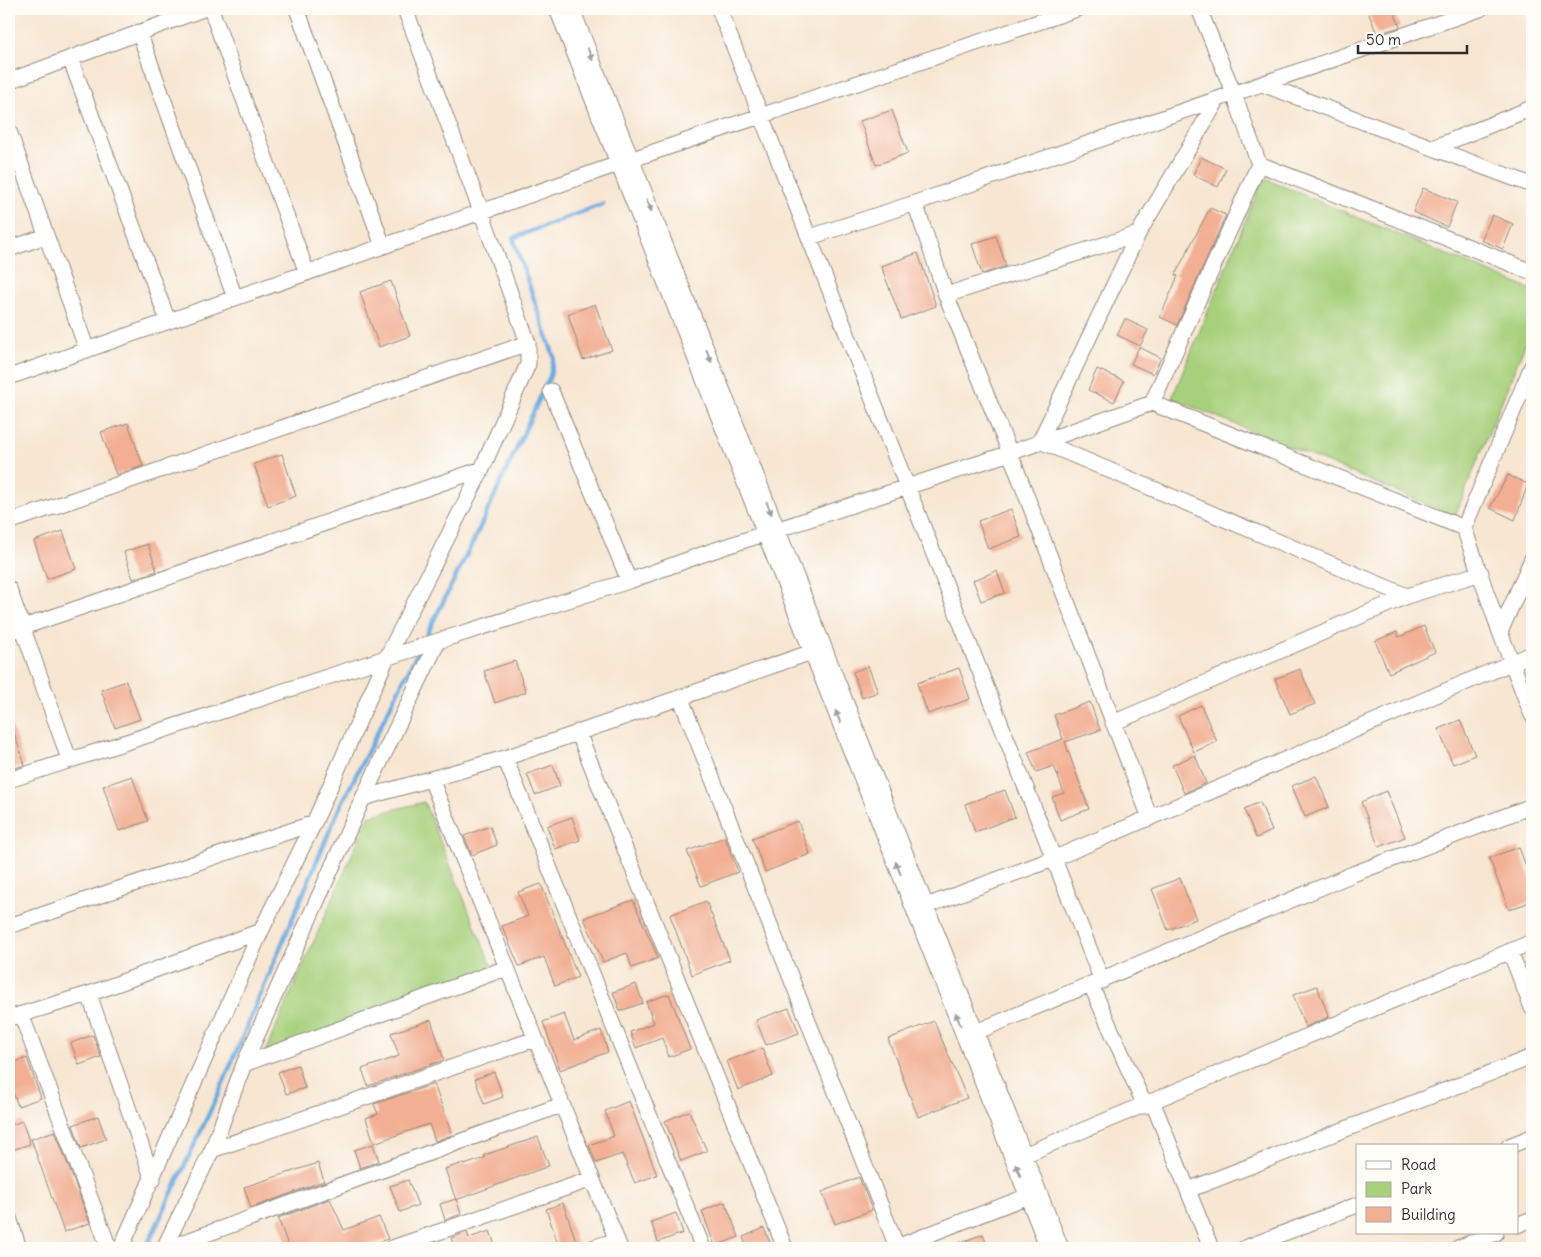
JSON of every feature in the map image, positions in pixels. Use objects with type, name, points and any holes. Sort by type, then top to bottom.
[{"type":"street","points":[[9,81],[203,9]]},
{"type":"street","points":[[210,9],[307,273]]},
{"type":"street","points":[[297,9],[383,246]]},
{"type":"street","points":[[121,1248],[153,1180],[261,931],[314,824],[387,657],[482,469],[528,364],[528,343],[482,211],[405,9]]},
{"type":"street","points":[[557,9],[625,162],[771,531],[926,906],[1061,1248]]},
{"type":"street","points":[[572,9],[625,162]]},
{"type":"street","points":[[719,9],[762,114],[1053,860],[1097,983],[1188,1190],[1211,1248]]},
{"type":"street","points":[[9,377],[762,114],[1077,9]]},
{"type":"street","points":[[1152,403],[1259,164],[1234,94],[1198,9]]},
{"type":"street","points":[[810,237],[915,203],[1480,9]]},
{"type":"street","points":[[139,32],[235,298]]},
{"type":"street","points":[[70,58],[168,321]]},
{"type":"street","points":[[1262,84],[1532,185]]},
{"type":"street","points":[[1040,441],[1138,234],[1218,99]]},
{"type":"street","points":[[1433,148],[1532,108]]},
{"type":"street","points":[[9,131],[87,350]]},
{"type":"street","points":[[1259,164],[1532,272]]},
{"type":"street","points":[[915,203],[946,295],[1010,453],[1150,818]]},
{"type":"street","points":[[946,295],[1138,234]]},
{"type":"street","points":[[9,250],[46,236]]},
{"type":"street","points":[[9,522],[528,343]]},
{"type":"street","points":[[1532,366],[1464,528],[1500,632],[1532,715]]},
{"type":"street","points":[[551,391],[630,581]]},
{"type":"street","points":[[9,780],[438,640],[630,581],[771,531],[1010,453],[1152,403],[1464,528]]},
{"type":"street","points":[[1040,441],[1408,596]]},
{"type":"street","points":[[16,629],[482,469]]},
{"type":"street","points":[[771,531],[812,652],[1048,1248]]},
{"type":"street","points":[[1500,632],[1532,559]]},
{"type":"street","points":[[1113,723],[1408,596],[1481,573]]},
{"type":"street","points":[[9,589],[16,629],[69,759]]},
{"type":"street","points":[[166,1248],[212,1150],[244,1064],[363,798],[438,640]]},
{"type":"street","points":[[363,798],[506,758],[812,652]]},
{"type":"street","points":[[926,906],[1053,860],[1532,654]]},
{"type":"street","points":[[681,698],[895,1248],[1028,1196]]},
{"type":"street","points":[[578,732],[785,1248]]},
{"type":"street","points":[[506,758],[703,1248]]},
{"type":"street","points":[[431,779],[561,1105],[619,1244],[592,1248]]},
{"type":"street","points":[[976,1032],[1097,983],[1353,874],[1532,806]]},
{"type":"street","points":[[9,926],[314,824]]},
{"type":"street","points":[[109,1248],[15,1016],[89,994],[261,931]]},
{"type":"street","points":[[1024,1155],[1532,942]]},
{"type":"street","points":[[1510,951],[1532,1008]]},
{"type":"street","points":[[244,1064],[506,968]]},
{"type":"street","points":[[89,994],[153,1180]]},
{"type":"street","points":[[212,1150],[535,1039]]},
{"type":"street","points":[[1188,1190],[1532,1057]]},
{"type":"street","points":[[166,1248],[561,1105]]},
{"type":"street","points":[[1514,1144],[1532,1137]]},
{"type":"street","points":[[392,1248],[592,1179]]},
{"type":"street","points":[[1245,1248],[1356,1205]]},
{"type":"street","points":[[9,1218],[19,1248]]},
{"type":"street","points":[[1518,1225],[1532,1219]]},
{"type":"street","points":[[1458,1248],[1493,1234]]},
{"type":"green space","points":[[1263,178],[1532,290],[1532,327],[1455,516],[1172,398]]},
{"type":"green space","points":[[424,802],[492,967],[265,1052],[369,816]]},
{"type":"building","points":[[1367,9],[1393,9],[1400,27],[1377,34]]},
{"type":"building","points":[[892,110],[908,153],[876,165],[860,121]]},
{"type":"building","points":[[1201,157],[1226,169],[1218,187],[1193,175]]},
{"type":"building","points":[[1423,188],[1457,202],[1447,227],[1413,212]]},
{"type":"building","points":[[1210,208],[1226,215],[1177,325],[1160,317],[1178,276],[1175,275]]},
{"type":"building","points":[[1492,215],[1513,224],[1503,249],[1481,240]]},
{"type":"building","points":[[996,236],[1006,266],[982,274],[972,244]]},
{"type":"building","points":[[918,253],[936,306],[901,319],[881,266]]},
{"type":"building","points":[[391,281],[410,336],[379,347],[360,292]]},
{"type":"building","points":[[595,304],[612,350],[583,360],[568,314]]},
{"type":"building","points":[[1125,319],[1148,330],[1140,346],[1117,335]]},
{"type":"building","points":[[1139,347],[1161,358],[1153,374],[1131,364]]},
{"type":"building","points":[[1097,369],[1124,381],[1114,402],[1088,390]]},
{"type":"building","points":[[128,423],[143,466],[116,475],[101,432]]},
{"type":"building","points":[[282,454],[296,496],[268,506],[254,464]]},
{"type":"building","points":[[1508,475],[1528,484],[1515,520],[1490,508]]},
{"type":"building","points":[[1011,509],[1021,537],[988,549],[978,521]]},
{"type":"building","points":[[63,531],[76,569],[47,579],[34,541]]},
{"type":"building","points":[[148,544],[157,571],[133,579],[124,552]]},
{"type":"building","points":[[997,571],[1005,593],[981,601],[973,580]]},
{"type":"building","points":[[1424,626],[1435,652],[1389,673],[1375,641],[1397,632],[1399,637]]},
{"type":"building","points":[[515,661],[526,692],[495,703],[484,671]]},
{"type":"building","points":[[868,666],[878,692],[862,698],[853,672]]},
{"type":"building","points":[[959,668],[970,699],[928,714],[917,683]]},
{"type":"building","points":[[1300,669],[1315,704],[1290,714],[1275,679]]},
{"type":"building","points":[[126,681],[140,719],[115,728],[101,690]]},
{"type":"building","points":[[1090,702],[1100,730],[1065,742],[1089,809],[1060,820],[1052,797],[1064,793],[1054,766],[1036,772],[1028,752],[1063,739],[1054,715]]},
{"type":"building","points":[[1201,705],[1217,742],[1194,752],[1178,716]]},
{"type":"building","points":[[1460,720],[1475,755],[1453,764],[1438,729]]},
{"type":"building","points":[[9,724],[11,724],[25,765],[9,770]]},
{"type":"building","points":[[1195,755],[1206,783],[1184,793],[1172,765]]},
{"type":"building","points":[[553,765],[560,786],[535,795],[527,774]]},
{"type":"building","points":[[132,776],[148,821],[119,831],[103,786]]},
{"type":"building","points":[[1316,776],[1329,807],[1305,817],[1292,786]]},
{"type":"building","points":[[1005,790],[1015,817],[975,832],[965,804]]},
{"type":"building","points":[[1386,791],[1405,837],[1379,847],[1361,802]]},
{"type":"building","points":[[1260,802],[1272,831],[1256,838],[1244,809]]},
{"type":"building","points":[[572,817],[580,840],[555,849],[547,826]]},
{"type":"building","points":[[798,821],[810,854],[765,872],[752,838]]},
{"type":"building","points":[[490,826],[497,845],[472,855],[464,836]]},
{"type":"building","points":[[725,837],[738,872],[701,886],[687,851]]},
{"type":"building","points":[[1519,847],[1532,883],[1532,901],[1509,910],[1489,858]]},
{"type":"building","points":[[1180,878],[1196,919],[1168,930],[1152,889]]},
{"type":"building","points":[[541,884],[578,977],[555,986],[544,957],[519,966],[502,926],[528,916],[518,892]]},
{"type":"building","points":[[633,900],[658,958],[632,968],[627,953],[603,962],[584,918]]},
{"type":"building","points":[[706,901],[730,960],[692,975],[670,915]]},
{"type":"building","points":[[636,984],[643,1003],[620,1011],[613,992]]},
{"type":"building","points":[[1317,986],[1329,1017],[1305,1027],[1293,995]]},
{"type":"building","points":[[669,994],[690,1049],[669,1057],[662,1038],[636,1048],[630,1032],[654,1023],[646,1002]]},
{"type":"building","points":[[789,1008],[799,1033],[766,1045],[756,1020]]},
{"type":"building","points":[[564,1014],[574,1040],[601,1030],[608,1052],[560,1070],[543,1022]]},
{"type":"building","points":[[431,1020],[444,1060],[368,1086],[362,1069],[399,1056],[391,1033]]},
{"type":"building","points":[[934,1021],[967,1098],[918,1117],[888,1039]]},
{"type":"building","points":[[93,1035],[101,1057],[79,1065],[71,1043]]},
{"type":"building","points":[[762,1048],[773,1076],[738,1090],[727,1061]]},
{"type":"building","points":[[27,1058],[41,1098],[18,1106],[9,1081],[9,1064]]},
{"type":"building","points":[[298,1065],[305,1088],[286,1094],[278,1072]]},
{"type":"building","points":[[494,1072],[503,1097],[484,1104],[475,1079]]},
{"type":"building","points":[[434,1084],[452,1135],[435,1141],[429,1124],[374,1143],[366,1118],[378,1114],[374,1104]]},
{"type":"building","points":[[629,1101],[657,1175],[635,1183],[622,1154],[596,1163],[589,1145],[614,1136],[605,1111]]},
{"type":"building","points":[[689,1111],[707,1151],[681,1161],[665,1121]]},
{"type":"building","points":[[98,1116],[106,1139],[81,1148],[73,1125]]},
{"type":"building","points":[[22,1121],[30,1144],[9,1151],[9,1126]]},
{"type":"building","points":[[55,1131],[90,1223],[64,1232],[31,1139]]},
{"type":"building","points":[[538,1137],[549,1166],[456,1200],[445,1169],[485,1158],[484,1155]]},
{"type":"building","points":[[373,1144],[379,1161],[360,1168],[354,1150]]},
{"type":"building","points":[[318,1163],[324,1181],[251,1208],[244,1187]]},
{"type":"building","points":[[859,1177],[872,1210],[835,1224],[822,1192]]},
{"type":"building","points":[[408,1180],[418,1205],[400,1212],[390,1186]]},
{"type":"building","points":[[330,1199],[344,1230],[379,1217],[388,1239],[362,1248],[289,1248],[278,1218]]},
{"type":"building","points":[[456,1199],[461,1214],[445,1220],[440,1204]]},
{"type":"building","points":[[725,1202],[739,1237],[715,1246],[702,1211]]},
{"type":"building","points":[[563,1203],[578,1248],[559,1248],[546,1209]]},
{"type":"building","points":[[676,1213],[683,1233],[658,1242],[651,1222]]},
{"type":"building","points":[[764,1228],[771,1245],[762,1248],[747,1248],[743,1237]]},
{"type":"building","points":[[490,1231],[496,1248],[446,1248],[445,1246],[453,1244],[451,1238],[467,1232],[469,1238]]},
{"type":"building","points":[[983,1234],[988,1248],[949,1248],[949,1247]]},
{"type":"waterway","points":[[423,642],[474,540],[550,376],[554,357],[513,238],[603,204]]},
{"type":"waterway","points":[[146,1248],[220,1090],[338,811],[418,651]]}]
